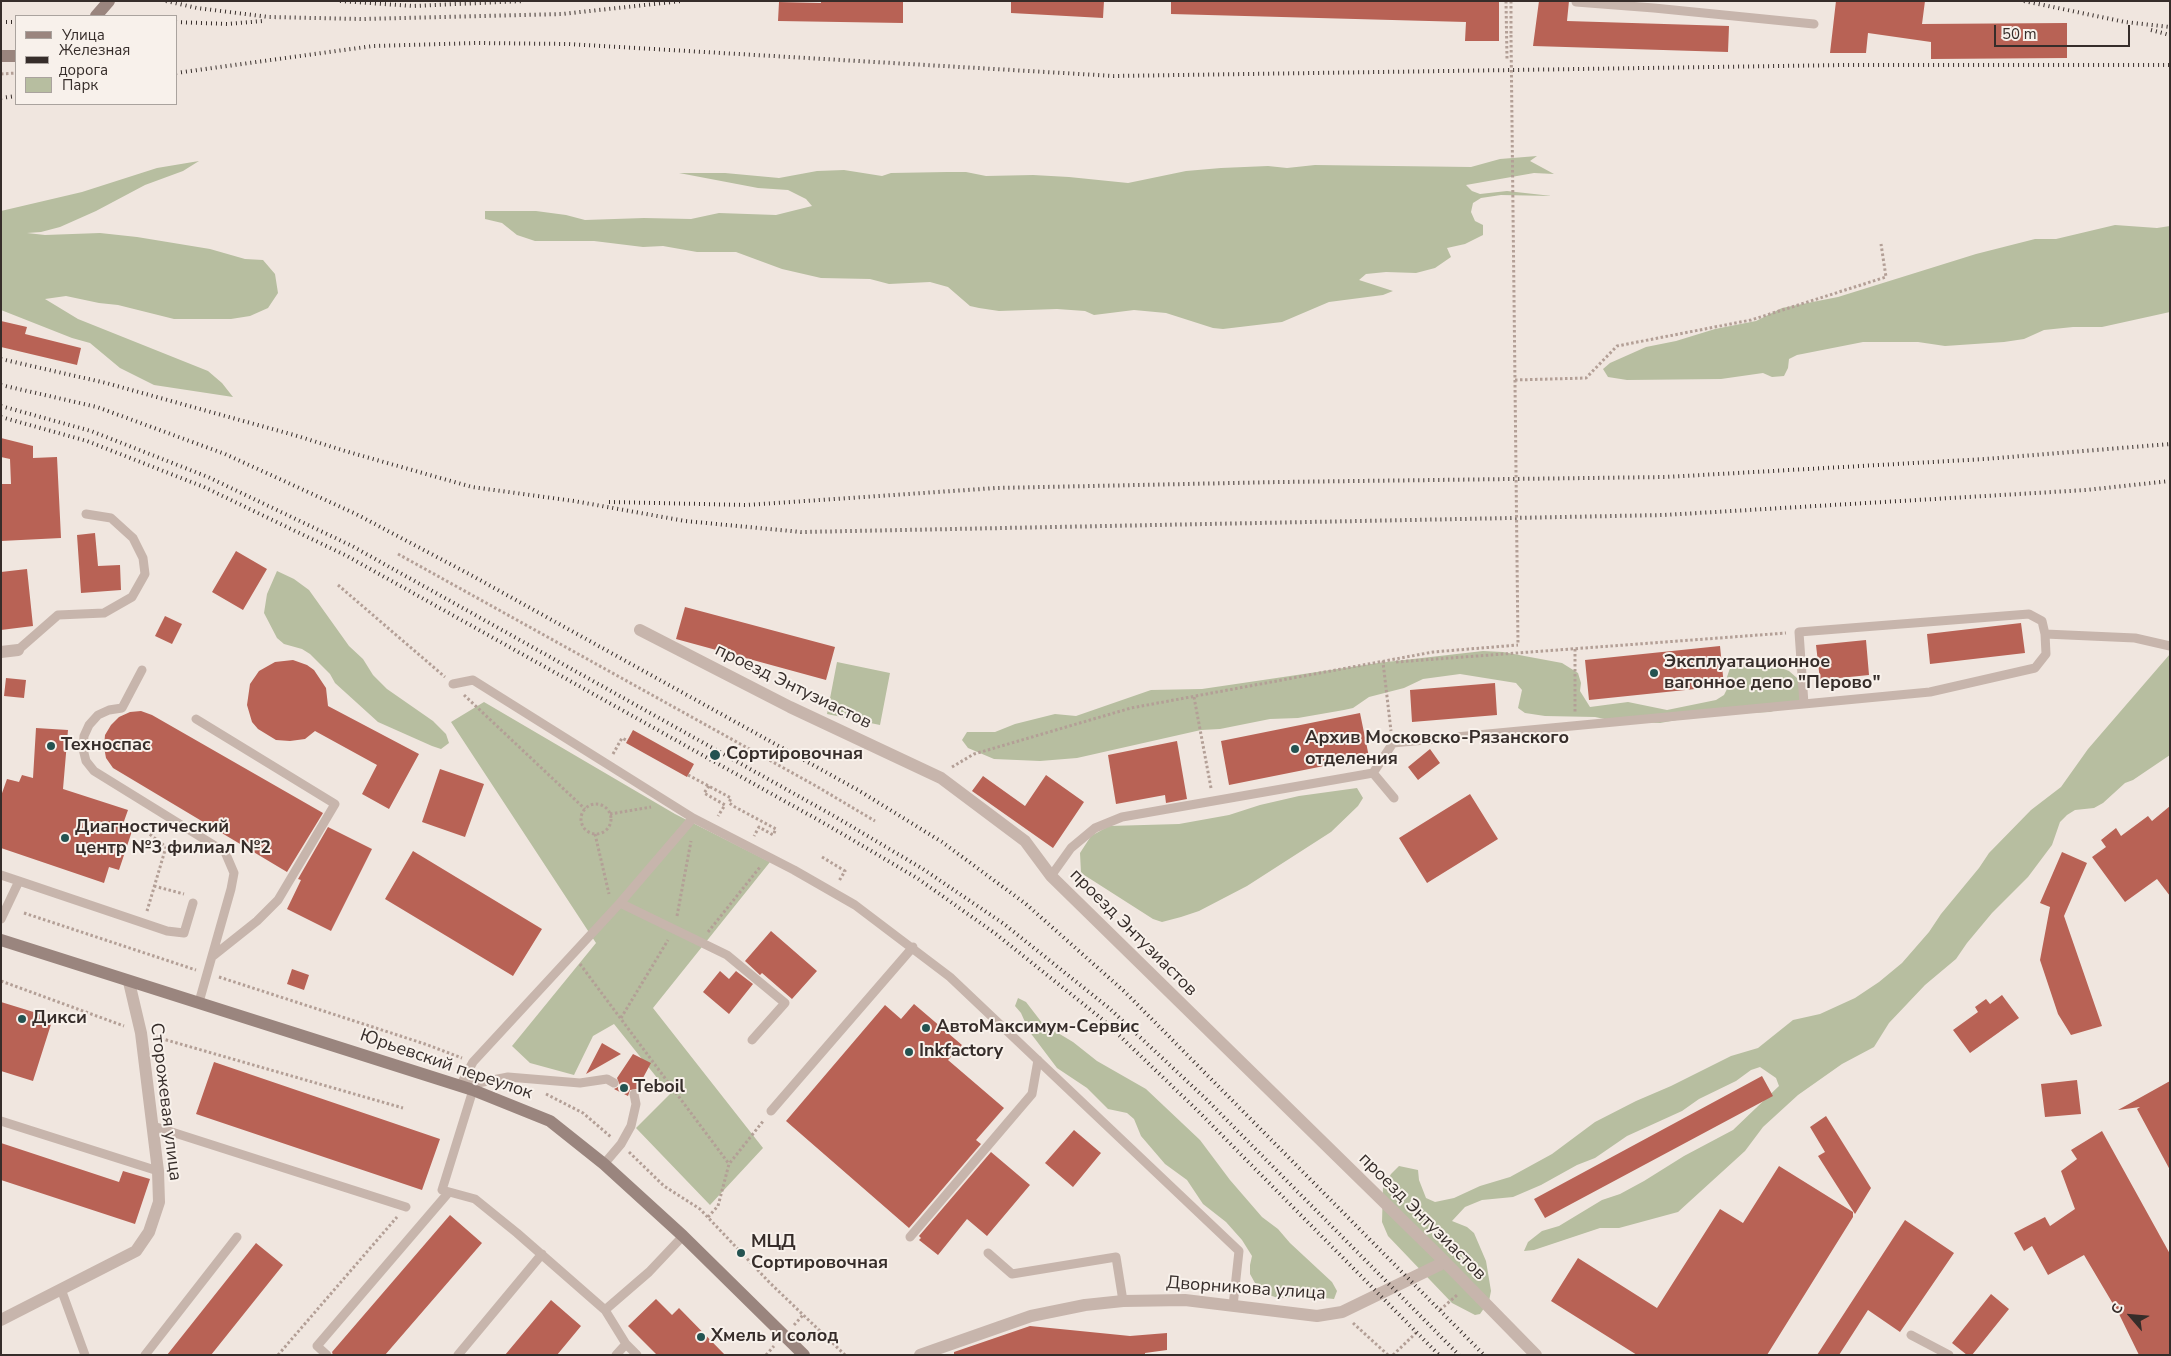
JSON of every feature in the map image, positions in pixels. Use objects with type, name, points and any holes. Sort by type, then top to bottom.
[{"type":"street","points":[[97,15],[109,1]]},
{"type":"street","points":[[1,56],[15,56]]},
{"type":"street","name":"проезд Энтузиастов","points":[[640,630],[790,707],[941,778],[1025,841],[1051,876],[1445,1262],[1536,1355]]},
{"type":"street","points":[[1,652],[18,650]]},
{"type":"street","name":"Юрьевский переулок","points":[[1,940],[474,1090],[550,1121],[604,1164],[683,1236],[804,1355]]},
{"type":"street","name":"Сторожевая улица","points":[[1,1320],[136,1251],[150,1232],[159,1202],[158,1171],[141,1033],[129,982]]},
{"type":"street","name":"Дворникова улица","points":[[920,1355],[1031,1316],[1085,1305],[1123,1301],[1185,1300],[1317,1316],[1342,1312],[1445,1262]]},
{"type":"lane","points":[[1576,2],[1654,4],[1814,24]]},
{"type":"lane","points":[[18,650],[58,615],[104,613],[132,597],[145,574],[143,558],[133,538],[111,518],[86,514]]},
{"type":"lane","points":[[1051,876],[1071,848],[1095,828],[1122,817],[1373,773],[1393,743],[1576,726],[1930,692],[2035,668],[2046,654],[2046,634],[2042,622],[2029,614],[1799,632],[1804,704]]},
{"type":"lane","points":[[2046,634],[2135,638],[2170,646]]},
{"type":"lane","points":[[142,670],[122,708],[109,710],[98,715],[89,724],[84,736],[83,749],[86,761],[94,771],[225,852],[234,873],[199,1002]]},
{"type":"lane","points":[[453,684],[472,680],[693,818],[769,857],[855,905],[913,947],[950,977],[1239,1251],[1233,1306]]},
{"type":"lane","points":[[196,719],[335,804],[278,900],[257,921],[212,957]]},
{"type":"lane","points":[[1373,773],[1394,798]]},
{"type":"lane","points":[[460,1086],[473,1062],[616,906],[693,818]]},
{"type":"lane","points":[[1,875],[167,932],[184,933],[193,903]]},
{"type":"lane","points":[[1,919],[19,881]]},
{"type":"lane","points":[[616,906],[674,930],[726,955],[785,1003],[752,1040]]},
{"type":"lane","points":[[771,1111],[913,947]]},
{"type":"lane","points":[[910,1237],[1032,1094],[1038,1060]]},
{"type":"lane","points":[[460,1086],[508,1077],[580,1083],[607,1079],[614,1083]]},
{"type":"lane","points":[[474,1090],[442,1190],[474,1199],[542,1254],[605,1310],[626,1344],[637,1355]]},
{"type":"lane","points":[[604,1164],[631,1126],[636,1104],[634,1094]]},
{"type":"lane","points":[[1,1121],[158,1171]]},
{"type":"lane","points":[[153,1126],[406,1207]]},
{"type":"lane","points":[[327,1355],[317,1346],[449,1192]]},
{"type":"lane","points":[[605,1310],[649,1272],[683,1236]]},
{"type":"lane","points":[[145,1355],[237,1237]]},
{"type":"lane","points":[[988,1253],[1012,1274],[1116,1257],[1123,1301]]},
{"type":"lane","points":[[458,1355],[542,1254]]},
{"type":"lane","points":[[61,1289],[85,1355]]},
{"type":"lane","points":[[1911,1335],[1949,1355]]},
{"type":"lane","points":[[616,1355],[626,1344]]},
{"type":"path","points":[[1506,1],[1506,59]]},
{"type":"path","points":[[941,778],[950,769],[974,754],[1131,708],[1433,652],[1518,645],[1510,1]]},
{"type":"path","points":[[1,74],[15,73]]},
{"type":"path","points":[[1515,380],[1586,378],[1618,346],[1751,320],[1886,277],[1881,244]]},
{"type":"path","points":[[398,554],[822,789],[875,821]]},
{"type":"path","points":[[338,585],[453,684],[585,810]]},
{"type":"path","points":[[1383,662],[1799,632]]},
{"type":"path","points":[[1575,649],[1576,726]]},
{"type":"path","points":[[1383,662],[1393,743]]},
{"type":"path","points":[[1194,697],[1213,801]]},
{"type":"path","points":[[616,750],[622,738],[628,740]]},
{"type":"path","points":[[688,775],[731,798],[728,803],[776,829]]},
{"type":"path","points":[[708,786],[704,793],[724,805]]},
{"type":"path","points":[[610,814],[671,804]]},
{"type":"path","points":[[595,834],[608,828],[610,824],[610,814],[604,806],[593,805],[585,810],[582,823],[587,830],[595,834],[616,906]]},
{"type":"path","points":[[621,1018],[674,930],[694,827],[693,818]]},
{"type":"path","points":[[142,828],[166,847],[143,923]]},
{"type":"path","points":[[700,943],[769,857]]},
{"type":"path","points":[[822,857],[845,871]]},
{"type":"path","points":[[154,886],[184,893],[193,903]]},
{"type":"path","points":[[24,913],[425,1044]]},
{"type":"path","points":[[572,954],[729,1164]]},
{"type":"path","points":[[1,981],[141,1033],[403,1108]]},
{"type":"path","points":[[708,1217],[718,1206],[729,1164],[771,1111]]},
{"type":"path","points":[[278,1355],[406,1207]]},
{"type":"path","points":[[1440,1310],[1468,1285]]},
{"type":"path","points":[[1342,1312],[1388,1355]]},
{"type":"path","points":[[1392,1355],[1417,1332]]},
{"type":"green space","points":[[1537,156],[1530,161],[1554,174],[1534,173],[1466,185],[1472,191],[1480,194],[1507,191],[1552,196],[1501,195],[1481,198],[1473,203],[1471,212],[1475,221],[1483,225],[1483,235],[1465,244],[1447,248],[1451,257],[1435,268],[1416,273],[1386,272],[1366,274],[1359,280],[1393,291],[1383,295],[1329,302],[1282,322],[1223,329],[1213,328],[1166,313],[1134,310],[1094,315],[1085,311],[1057,309],[999,311],[970,306],[948,287],[930,282],[889,284],[870,279],[821,278],[782,269],[736,252],[697,252],[663,246],[643,247],[594,241],[535,241],[517,235],[502,223],[485,219],[485,211],[536,211],[585,220],[691,219],[719,213],[776,215],[812,206],[806,199],[788,190],[758,188],[679,173],[725,173],[779,178],[817,171],[844,170],[882,176],[891,173],[966,172],[986,176],[1033,175],[1128,183],[1186,171],[1221,168],[1268,166],[1287,168],[1315,165],[1471,167],[1500,159]]},
{"type":"green space","points":[[199,161],[183,171],[145,185],[96,211],[60,227],[41,232],[27,233],[45,235],[100,233],[137,237],[210,249],[245,259],[263,260],[275,274],[278,293],[268,308],[250,316],[231,319],[174,319],[118,305],[66,296],[45,299],[78,319],[208,371],[222,383],[233,397],[154,385],[120,368],[90,343],[72,338],[1,310],[1,211],[82,192],[157,168]]},
{"type":"green space","points":[[2115,225],[2157,228],[2170,226],[2170,312],[2102,327],[2044,330],[2024,339],[2004,342],[1945,346],[1918,342],[1863,342],[1797,355],[1789,359],[1788,368],[1784,376],[1772,377],[1763,373],[1721,379],[1627,380],[1608,377],[1603,369],[1610,363],[1646,347],[1676,341],[1715,329],[1756,321],[1782,308],[1838,297],[1976,254],[2035,239],[2056,239]]},
{"type":"green space","points":[[277,571],[294,579],[309,590],[349,646],[363,659],[373,675],[387,689],[433,721],[446,734],[449,743],[441,749],[378,722],[335,683],[330,674],[310,654],[302,649],[284,644],[277,638],[264,613],[267,594]]},
{"type":"green space","points":[[1483,651],[1503,652],[1562,663],[1578,673],[1581,683],[1580,691],[1590,707],[1628,702],[1667,710],[1716,700],[1724,695],[1728,687],[1727,677],[1733,659],[1743,656],[1789,671],[1797,678],[1802,695],[1798,704],[1770,712],[1705,715],[1660,723],[1614,721],[1595,717],[1545,716],[1525,713],[1518,708],[1522,690],[1516,683],[1460,674],[1423,679],[1404,688],[1369,697],[1353,708],[1344,710],[1298,718],[1270,719],[1220,729],[1201,730],[1077,758],[1040,761],[994,759],[968,748],[962,740],[967,732],[995,732],[1015,724],[1055,714],[1076,716],[1151,690],[1202,689],[1378,663]]},
{"type":"green space","points":[[2170,654],[2170,755],[2133,780],[2125,783],[2103,803],[2094,808],[2075,810],[2067,815],[2060,822],[2052,845],[2028,877],[1992,913],[1956,959],[1925,985],[1889,1023],[1874,1047],[1842,1064],[1798,1095],[1763,1127],[1745,1151],[1678,1212],[1619,1228],[1600,1228],[1534,1250],[1524,1251],[1528,1242],[1542,1231],[1559,1226],[1602,1200],[1620,1194],[1684,1156],[1733,1130],[1779,1086],[1776,1078],[1760,1067],[1751,1070],[1736,1081],[1699,1099],[1682,1111],[1627,1136],[1595,1158],[1577,1165],[1541,1185],[1513,1197],[1482,1200],[1465,1207],[1452,1221],[1467,1227],[1474,1233],[1486,1261],[1491,1291],[1489,1301],[1480,1314],[1475,1315],[1452,1303],[1388,1236],[1382,1222],[1383,1187],[1391,1174],[1399,1166],[1418,1170],[1419,1180],[1426,1198],[1435,1202],[1454,1198],[1480,1186],[1510,1177],[1552,1154],[1595,1122],[1731,1056],[1758,1048],[1793,1020],[1820,1014],[1855,998],[1879,982],[1902,963],[1929,932],[1989,853],[2031,810],[2061,787],[2088,749]]},
{"type":"green space","points":[[837,662],[890,673],[880,725],[827,714]]},
{"type":"green space","points":[[484,702],[675,814],[770,862],[653,1008],[763,1148],[710,1205],[636,1128],[670,1094],[614,1024],[593,1036],[574,1075],[530,1063],[512,1046],[596,943],[451,722]]},
{"type":"green space","points":[[1357,788],[1363,798],[1358,806],[1331,832],[1247,886],[1199,911],[1181,917],[1162,922],[1153,919],[1081,873],[1080,853],[1091,836],[1109,826],[1179,824],[1229,815],[1260,805],[1299,796]]},
{"type":"green space","points":[[1018,998],[1026,1002],[1043,1024],[1073,1042],[1097,1061],[1146,1089],[1200,1140],[1230,1180],[1262,1217],[1278,1229],[1290,1243],[1332,1282],[1337,1291],[1334,1299],[1305,1296],[1278,1298],[1269,1295],[1255,1283],[1250,1274],[1252,1256],[1242,1240],[1226,1222],[1203,1204],[1187,1180],[1165,1164],[1141,1136],[1134,1119],[1127,1113],[1108,1109],[1087,1088],[1057,1068],[1029,1031],[1021,1013],[1015,1006]]},
{"type":"building","points":[[821,1],[903,1],[903,23],[778,21],[779,2],[821,3]]},
{"type":"building","points":[[1011,1],[1104,1],[1103,18],[1011,13]]},
{"type":"building","points":[[1171,1],[1499,1],[1499,41],[1465,41],[1466,22],[1171,14]]},
{"type":"building","points":[[1539,1],[1569,1],[1567,21],[1729,26],[1728,52],[1533,46]]},
{"type":"building","points":[[1836,1],[1925,1],[1922,24],[2067,23],[2067,58],[1931,59],[1931,42],[1868,33],[1866,53],[1830,53]]},
{"type":"building","points":[[1,321],[27,327],[25,334],[81,348],[77,365],[1,347]]},
{"type":"building","points":[[1,438],[33,446],[33,458],[57,457],[61,538],[1,541],[1,484],[11,484],[10,459],[1,457]]},
{"type":"building","points":[[95,533],[98,566],[120,565],[121,590],[81,593],[77,535]]},
{"type":"building","points":[[236,551],[267,569],[243,610],[212,592]]},
{"type":"building","points":[[27,569],[33,626],[1,630],[1,572]]},
{"type":"building","points":[[685,607],[835,647],[826,680],[676,639]]},
{"type":"building","points":[[165,616],[182,624],[172,644],[155,636]]},
{"type":"building","points":[[2021,623],[2025,653],[1930,664],[1927,634]]},
{"type":"building","points":[[1866,640],[1869,675],[1820,680],[1816,645]]},
{"type":"building","name":"Эксплуатационное вагонное депо \"Перово\"","points":[[1720,646],[1724,686],[1589,700],[1585,660]]},
{"type":"building","points":[[293,660],[307,665],[314,670],[326,688],[328,706],[419,754],[389,809],[362,794],[377,765],[315,731],[305,739],[276,740],[258,729],[252,722],[247,705],[250,684],[259,671],[275,662]]},
{"type":"building","points":[[6,678],[26,680],[24,698],[4,696]]},
{"type":"building","points":[[1495,683],[1497,715],[1412,722],[1410,690]]},
{"type":"building","points":[[141,711],[152,715],[323,813],[287,872],[113,768],[106,758],[104,747],[105,735],[119,717],[130,712]]},
{"type":"building","name":"Архив Московско-Рязанского отделения","points":[[1360,713],[1369,757],[1229,785],[1221,741]]},
{"type":"building","name":"Диагностический центр №3 филиал №2","points":[[36,728],[68,730],[63,789],[128,810],[123,824],[133,828],[119,870],[109,867],[104,883],[1,848],[1,796],[7,779],[19,782],[22,775],[33,778]]},
{"type":"building","points":[[633,730],[694,764],[687,777],[626,743]]},
{"type":"building","points":[[1177,741],[1187,799],[1166,803],[1165,795],[1116,804],[1108,755]]},
{"type":"building","points":[[1430,749],[1440,763],[1418,780],[1408,767]]},
{"type":"building","points":[[440,769],[484,784],[465,837],[422,822]]},
{"type":"building","points":[[1046,775],[1084,802],[1053,848],[972,791],[983,776],[1025,806]]},
{"type":"building","points":[[1470,794],[1498,839],[1427,883],[1399,838]]},
{"type":"building","points":[[2170,806],[2170,896],[2157,879],[2125,902],[2092,857],[2106,847],[2101,840],[2116,828],[2121,836],[2148,816],[2152,821]]},
{"type":"building","points":[[328,827],[372,849],[331,931],[287,909],[301,880],[298,879]]},
{"type":"building","points":[[413,851],[542,929],[513,976],[385,899]]},
{"type":"building","points":[[2062,852],[2087,863],[2064,916],[2102,1026],[2071,1035],[2058,1014],[2040,960],[2050,907],[2040,903]]},
{"type":"building","points":[[771,931],[817,971],[792,999],[745,961]]},
{"type":"building","points":[[292,969],[309,975],[304,990],[287,984]]},
{"type":"building","points":[[720,971],[729,979],[736,971],[753,984],[729,1014],[703,992]]},
{"type":"building","points":[[2002,995],[2019,1018],[1970,1053],[1953,1030],[1978,1012],[1975,1007],[1986,999],[1990,1004]]},
{"type":"building","points":[[1,1002],[53,1018],[33,1081],[1,1071]]},
{"type":"building","points":[[914,1004],[962,1045],[948,1060],[1004,1108],[976,1140],[981,1144],[909,1228],[786,1121],[885,1005],[901,1019]]},
{"type":"building","points":[[602,1043],[621,1054],[586,1074]]},
{"type":"building","points":[[633,1054],[651,1063],[637,1089],[630,1090],[628,1096],[614,1089],[620,1086],[617,1078]]},
{"type":"building","points":[[214,1062],[440,1139],[422,1190],[196,1114]]},
{"type":"building","points":[[1762,1076],[1773,1096],[1545,1218],[1534,1199]]},
{"type":"building","points":[[2077,1080],[2081,1114],[2045,1117],[2041,1084]]},
{"type":"building","points":[[2170,1081],[2170,1170],[2137,1109],[2140,1107],[2118,1110]]},
{"type":"building","points":[[1826,1116],[1871,1188],[1855,1214],[1818,1156],[1825,1152],[1810,1127]]},
{"type":"building","points":[[1074,1130],[1101,1153],[1073,1187],[1045,1163]]},
{"type":"building","points":[[2102,1131],[2170,1254],[2170,1355],[2139,1355],[2119,1314],[2084,1255],[2048,1275],[2032,1246],[2024,1251],[2014,1233],[2045,1217],[2050,1226],[2075,1209],[2061,1171],[2077,1159],[2071,1150]]},
{"type":"building","points":[[1,1143],[119,1182],[123,1171],[150,1179],[135,1224],[1,1180]]},
{"type":"building","points":[[991,1152],[1030,1185],[987,1236],[967,1219],[938,1255],[919,1240],[921,1238],[919,1236]]},
{"type":"building","points":[[1779,1166],[1853,1212],[1853,1217],[1767,1355],[1637,1355],[1551,1301],[1578,1258],[1657,1308],[1720,1209],[1743,1223]]},
{"type":"building","points":[[450,1215],[482,1243],[385,1355],[333,1355],[332,1352]]},
{"type":"building","points":[[1905,1220],[1954,1253],[1900,1332],[1868,1310],[1839,1355],[1817,1355]]},
{"type":"building","points":[[256,1243],[283,1265],[211,1355],[167,1355]]},
{"type":"building","points":[[1991,1294],[2009,1309],[1972,1355],[1967,1355],[1952,1343]]},
{"type":"building","points":[[656,1299],[672,1315],[679,1308],[725,1355],[657,1355],[628,1326]]},
{"type":"building","points":[[551,1300],[581,1326],[557,1355],[505,1355]]},
{"type":"building","points":[[1030,1326],[1130,1336],[1167,1333],[1167,1350],[1145,1353],[1145,1355],[954,1355],[954,1352]]},
{"type":"railway","points":[[166,1],[197,8],[269,17],[361,19],[562,14],[682,1]]},
{"type":"railway","points":[[340,1],[413,6],[524,1]]},
{"type":"railway","points":[[2024,1],[2125,22],[2170,27]]},
{"type":"railway","points":[[178,22],[227,24],[263,21]]},
{"type":"railway","points":[[1,22],[15,22]]},
{"type":"railway","points":[[2151,30],[2170,35]]},
{"type":"railway","points":[[178,73],[373,46],[477,43],[568,44],[1114,76],[1845,65],[2170,65]]},
{"type":"railway","points":[[1,98],[15,96]]},
{"type":"railway","points":[[1,359],[106,383],[472,487],[574,501],[685,521],[801,532],[1664,515],[2086,490],[2170,481]]},
{"type":"railway","points":[[1,385],[97,407],[225,454],[356,514],[469,574],[858,790],[942,842],[1026,904],[1125,992],[1484,1355]]},
{"type":"railway","points":[[1,406],[91,431],[208,477],[352,546],[834,816],[923,869],[1004,924],[1109,1008],[1206,1099],[1459,1355]]},
{"type":"railway","points":[[1,417],[87,441],[204,487],[347,556],[829,826],[917,878],[996,934],[1102,1019],[1197,1110],[1439,1355]]},
{"type":"railway","points":[[609,502],[747,505],[996,488],[1666,477],[1985,459],[2170,444]]},
{"type":"place","name":"Эксплуатационное вагонное депо \"Перово\"","points":[[1654,673]]},
{"type":"place","name":"Техноспас","points":[[51,746]]},
{"type":"place","name":"Архив Московско-Рязанского отделения","points":[[1295,749]]},
{"type":"place","name":"Сортировочная","points":[[715,755]]},
{"type":"place","name":"Диагностический центр №3 филиал №2","points":[[65,838]]},
{"type":"place","name":"Дикси","points":[[22,1019]]},
{"type":"place","name":"АвтоМаксимум-Сервиc","points":[[926,1028]]},
{"type":"place","name":"Inkfactory","points":[[909,1052]]},
{"type":"place","name":"Teboil","points":[[624,1088]]},
{"type":"place","name":"МЦД Сортировочная","points":[[741,1253]]},
{"type":"place","name":"Хмель и солод","points":[[701,1337]]}]
